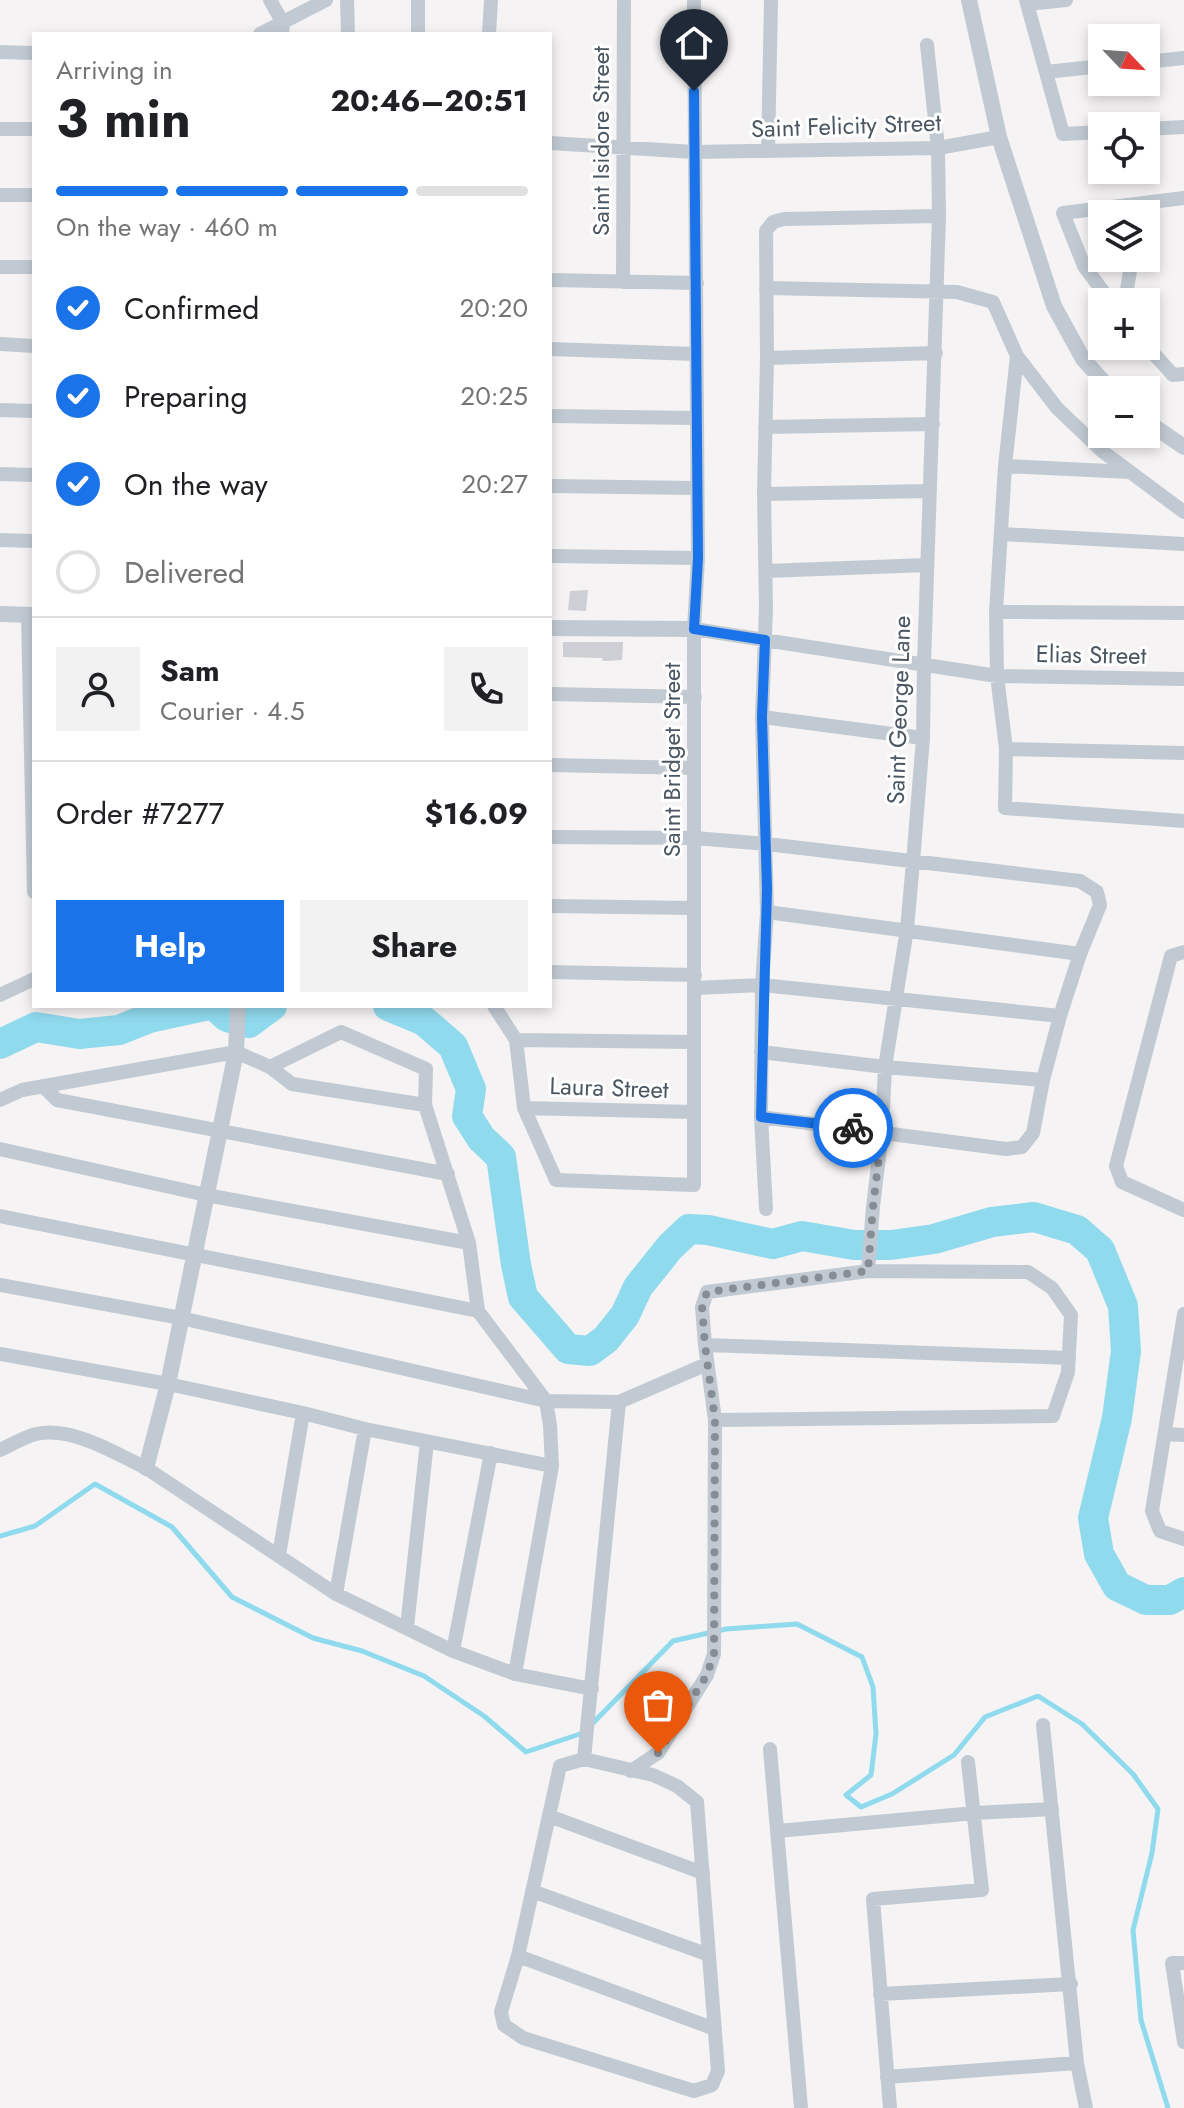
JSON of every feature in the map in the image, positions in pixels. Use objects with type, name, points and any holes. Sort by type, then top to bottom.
[{"type":"street","points":[[270,0],[282,28],[326,0]]},
{"type":"street","points":[[347,0],[348,32]]},
{"type":"street","points":[[418,0],[418,32]]},
{"type":"street","points":[[489,32],[491,0]]},
{"type":"street","name":"Saint Isidore Street","points":[[623,282],[624,0]]},
{"type":"street","name":"Saint Bridget Street","points":[[524,1108],[556,1180],[694,1185],[694,629],[698,558],[694,0]]},
{"type":"street","points":[[768,151],[771,0]]},
{"type":"street","points":[[969,0],[999,137],[1054,306],[1083,359],[1098,376]]},
{"type":"street","points":[[1066,0],[1027,2],[1063,134],[1088,133]]},
{"type":"street","name":"Saint George Lane","points":[[868,1266],[882,1131],[885,1067],[907,929],[923,738],[939,216],[938,148],[927,45]]},
{"type":"street","points":[[0,52],[32,53]]},
{"type":"street","points":[[1160,61],[1184,58]]},
{"type":"street","points":[[1046,72],[1088,68]]},
{"type":"street","points":[[1160,128],[1184,127]]},
{"type":"street","points":[[0,129],[32,129]]},
{"type":"street","name":"Saint Felicity Street","points":[[552,143],[694,152],[768,151],[938,148],[999,137]]},
{"type":"street","points":[[0,195],[32,195]]},
{"type":"street","points":[[1160,204],[1184,198]]},
{"type":"street","points":[[1088,212],[1063,213],[1088,271]]},
{"type":"street","points":[[766,1209],[761,1052],[767,912],[762,717],[766,571],[766,231],[773,222],[784,219],[939,216]]},
{"type":"street","points":[[0,267],[32,267]]},
{"type":"street","points":[[552,280],[697,283]]},
{"type":"street","points":[[766,288],[957,292],[993,302],[1017,356],[1057,408],[1102,451],[1184,512]]},
{"type":"street","points":[[0,344],[32,346]]},
{"type":"street","points":[[552,349],[695,354]]},
{"type":"street","points":[[767,358],[936,353]]},
{"type":"street","points":[[1017,356],[1005,466],[996,612],[997,676],[1006,749],[1005,808],[1184,821]]},
{"type":"street","points":[[1160,360],[1173,375],[1184,374]]},
{"type":"street","points":[[0,410],[32,411]]},
{"type":"street","points":[[552,416],[695,418]]},
{"type":"street","points":[[765,427],[933,424]]},
{"type":"street","points":[[1160,431],[1184,447]]},
{"type":"street","points":[[1005,466],[1131,472]]},
{"type":"street","points":[[0,474],[32,475]]},
{"type":"street","points":[[552,486],[696,488]]},
{"type":"street","points":[[764,494],[930,491]]},
{"type":"street","points":[[1001,534],[1184,544]]},
{"type":"street","points":[[0,540],[32,541]]},
{"type":"street","points":[[552,556],[698,558]]},
{"type":"street","points":[[766,571],[927,565]]},
{"type":"street","points":[[996,612],[1184,613]]},
{"type":"street","points":[[0,614],[31,615],[32,707]]},
{"type":"street","points":[[552,628],[694,629]]},
{"type":"street","name":"Elias Street","points":[[694,629],[997,676],[1184,679]]},
{"type":"street","points":[[552,694],[695,697]]},
{"type":"street","points":[[762,717],[923,738]]},
{"type":"street","points":[[1006,749],[1184,753]]},
{"type":"street","points":[[552,765],[694,768]]},
{"type":"street","points":[[552,837],[695,838],[767,844],[1085,882],[1097,892],[1100,905],[1060,1016],[1033,1133],[1022,1147],[1006,1149],[761,1117]]},
{"type":"street","points":[[552,906],[694,908]]},
{"type":"street","points":[[767,912],[1080,954]]},
{"type":"street","points":[[1184,952],[1171,956],[1116,1166],[1122,1182],[1184,1210]]},
{"type":"street","points":[[552,972],[762,985],[1060,1016]]},
{"type":"street","points":[[0,995],[32,980]]},
{"type":"street","points":[[495,1008],[516,1040],[524,1108]]},
{"type":"street","points":[[146,1468],[168,1384],[236,1052],[238,1014]]},
{"type":"street","points":[[270,1067],[341,1032],[426,1069],[425,1105],[469,1243],[478,1311],[546,1401],[550,1425],[552,1466],[515,1674]]},
{"type":"street","points":[[516,1040],[693,1042]]},
{"type":"street","points":[[0,1100],[22,1090],[236,1052],[270,1067],[292,1084],[425,1105]]},
{"type":"street","points":[[761,1052],[885,1067],[1043,1080]]},
{"type":"street","points":[[43,1086],[57,1100],[448,1174]]},
{"type":"street","name":"Laura Street","points":[[524,1108],[693,1112]]},
{"type":"street","points":[[0,1149],[206,1195],[469,1243]]},
{"type":"street","points":[[0,1216],[478,1311]]},
{"type":"street","points":[[631,1771],[658,1753],[707,1675],[714,1654],[715,1420],[702,1307],[707,1292],[868,1266],[1028,1272],[1052,1288],[1071,1315],[1068,1372],[1053,1416],[715,1420]]},
{"type":"street","points":[[0,1285],[181,1318],[546,1401],[619,1402],[707,1364]]},
{"type":"street","points":[[1184,1314],[1180,1366],[1152,1511],[1160,1531],[1184,1539]]},
{"type":"street","points":[[705,1345],[1069,1358]]},
{"type":"street","points":[[0,1354],[168,1384],[365,1429],[552,1466]]},
{"type":"street","points":[[584,1759],[619,1402]]},
{"type":"street","points":[[279,1555],[303,1413]]},
{"type":"street","points":[[336,1594],[365,1429]]},
{"type":"street","points":[[0,1450],[36,1434],[68,1435],[114,1452],[146,1468],[336,1594],[453,1651],[515,1674],[592,1689]]},
{"type":"street","points":[[1165,1434],[1184,1435]]},
{"type":"street","points":[[407,1627],[427,1442]]},
{"type":"street","points":[[453,1651],[491,1453]]},
{"type":"street","points":[[1043,1725],[1077,2063],[1086,2108]]},
{"type":"street","points":[[770,1749],[801,2108]]},
{"type":"street","points":[[584,1759],[631,1771],[653,1775],[677,1786],[697,1802],[718,2071],[712,2085],[694,2091],[523,2038],[504,2025],[501,2012],[518,1956],[560,1766],[584,1759]]},
{"type":"street","points":[[890,2108],[873,1899],[982,1890],[968,1762]]},
{"type":"street","points":[[778,1831],[1052,1809]]},
{"type":"street","points":[[549,1816],[703,1873]]},
{"type":"street","points":[[532,1891],[709,1955]]},
{"type":"street","points":[[518,1956],[715,2029]]},
{"type":"street","points":[[1184,1963],[1172,1963],[1184,2037]]},
{"type":"street","points":[[880,1994],[1071,1984]]},
{"type":"street","points":[[887,2077],[1077,2063]]},
{"type":"building","points":[[588,590],[586,611],[568,610],[570,591]]},
{"type":"building","points":[[563,642],[623,642],[622,660],[563,657]]},
{"type":"waterway","points":[[0,1044],[36,1027],[79,1034],[119,1030],[149,1018],[195,1008]]},
{"type":"waterway","points":[[217,1008],[227,1017],[249,1023],[269,1008]]},
{"type":"waterway","points":[[393,1008],[424,1021],[453,1046],[471,1089],[467,1116],[481,1138],[501,1157],[523,1297],[568,1349],[590,1351],[606,1339],[625,1315],[638,1287],[689,1229],[773,1244],[802,1236],[854,1245],[891,1245],[934,1239],[992,1222],[1034,1217],[1077,1230],[1100,1250],[1123,1306],[1126,1351],[1117,1418],[1093,1518],[1099,1554],[1117,1586],[1146,1600],[1170,1600],[1184,1592]]},
{"type":"waterway","points":[[0,1536],[35,1526],[95,1484],[172,1527],[232,1597],[313,1638],[362,1651],[424,1676],[484,1716],[526,1752],[583,1733]]},
{"type":"waterway","points":[[593,1723],[673,1641],[726,1629],[797,1624],[862,1657],[873,1687],[876,1734],[871,1775],[846,1795],[861,1807],[892,1794],[954,1755],[985,1717],[1038,1696],[1082,1724],[1133,1774],[1158,1809],[1152,1853],[1133,1930],[1141,2020],[1168,2108]]},
{"type":"way so far","points":[[658,1753],[707,1675],[714,1654],[715,1420],[702,1307],[707,1292],[868,1271],[882,1131],[853,1128]]},
{"type":"route","points":[[694,91],[698,558],[694,629],[765,640],[762,717],[767,912],[762,985],[761,1117],[853,1128]]}]
